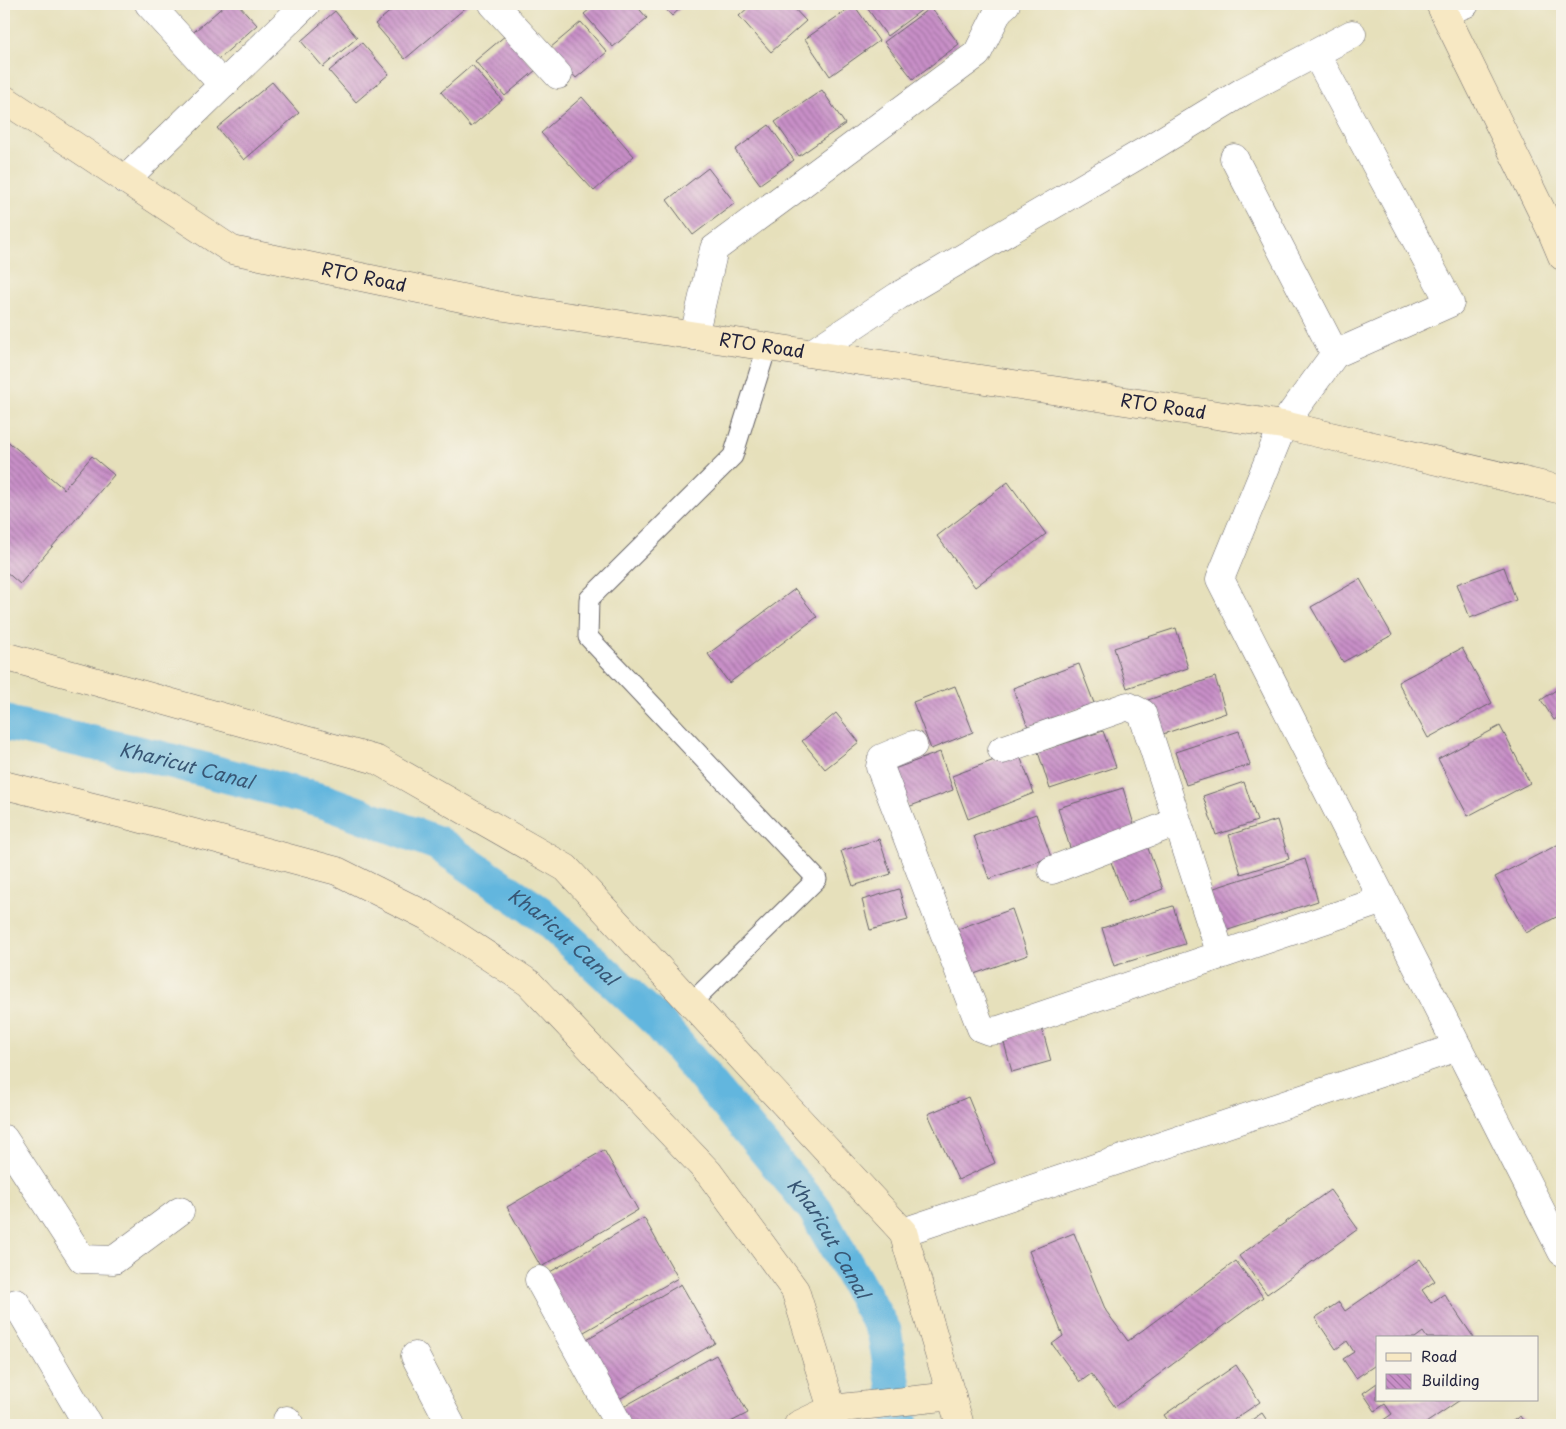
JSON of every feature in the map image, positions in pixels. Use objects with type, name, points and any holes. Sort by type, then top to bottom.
[{"type":"street","points":[[149,4],[223,85]]},
{"type":"street","points":[[125,180],[306,4]]},
{"type":"street","points":[[493,4],[558,75]]},
{"type":"street","points":[[694,336],[714,249],[977,54],[999,10],[1006,4]]},
{"type":"street","points":[[1450,7],[1557,228],[1562,256]]},
{"type":"street","points":[[812,353],[898,296],[1244,91],[1352,34]]},
{"type":"street","points":[[1316,54],[1450,304],[1335,354],[1283,425],[1220,579],[1562,1252]]},
{"type":"street","name":"RTO Road","points":[[4,99],[232,250],[504,307],[1283,425],[1562,490]]},
{"type":"street","points":[[1234,158],[1335,354]]},
{"type":"street","points":[[4,656],[377,760],[566,868],[903,1232],[960,1425]]},
{"type":"street","points":[[1002,750],[1128,706],[1142,713],[1222,955]]},
{"type":"street","points":[[913,745],[882,758],[880,767],[981,1028],[989,1031],[998,1030],[1383,900]]},
{"type":"street","points":[[4,785],[138,818],[337,872],[427,916],[529,983],[709,1173],[795,1290],[833,1417]]},
{"type":"street","points":[[1052,870],[1177,822]]},
{"type":"street","points":[[903,1232],[1458,1047]]},
{"type":"street","points":[[4,1140],[82,1259],[114,1260],[180,1212]]},
{"type":"street","points":[[539,1280],[619,1425]]},
{"type":"street","points":[[4,1309],[16,1303],[88,1425]]},
{"type":"street","points":[[415,1356],[451,1425]]},
{"type":"street","points":[[798,1425],[833,1417],[872,1404],[952,1396]]},
{"type":"lane","points":[[691,1003],[817,879],[588,637],[589,599],[733,456],[767,347]]},
{"type":"building","points":[[226,4],[238,4],[257,25],[212,65],[188,37]]},
{"type":"building","points":[[399,4],[470,4],[405,59],[375,24]]},
{"type":"building","points":[[596,4],[635,4],[647,18],[613,47],[584,14]]},
{"type":"building","points":[[661,4],[685,4],[672,16]]},
{"type":"building","points":[[752,4],[790,4],[806,21],[771,52],[739,16]]},
{"type":"building","points":[[919,4],[923,9],[887,36],[865,5]]},
{"type":"building","points":[[854,5],[879,41],[830,76],[805,39]]},
{"type":"building","points":[[931,7],[959,44],[913,79],[884,42]]},
{"type":"building","points":[[335,11],[357,38],[323,67],[301,41]]},
{"type":"building","points":[[581,22],[607,52],[576,78],[550,48]]},
{"type":"building","points":[[506,35],[536,70],[505,96],[475,61]]},
{"type":"building","points":[[362,43],[389,74],[356,102],[329,71]]},
{"type":"building","points":[[472,65],[502,100],[471,127],[441,92]]},
{"type":"building","points":[[272,82],[299,113],[244,160],[217,128]]},
{"type":"building","points":[[822,90],[845,124],[799,156],[775,122]]},
{"type":"building","points":[[582,97],[634,156],[594,191],[541,133]]},
{"type":"building","points":[[769,125],[794,160],[760,184],[735,150]]},
{"type":"building","points":[[708,168],[735,203],[693,235],[667,200]]},
{"type":"building","points":[[4,438],[64,489],[92,456],[114,475],[20,584],[4,570]]},
{"type":"building","points":[[1008,482],[1046,534],[975,587],[937,536]]},
{"type":"building","points":[[1504,567],[1516,600],[1470,618],[1457,584]]},
{"type":"building","points":[[1360,579],[1392,635],[1343,662],[1311,607]]},
{"type":"building","points":[[795,589],[817,617],[729,683],[708,654]]},
{"type":"building","points":[[1176,628],[1188,668],[1127,688],[1114,648]]},
{"type":"building","points":[[1462,648],[1492,703],[1428,738],[1398,682]]},
{"type":"building","points":[[1079,664],[1094,703],[1028,727],[1013,688]]},
{"type":"building","points":[[1215,677],[1226,713],[1160,735],[1148,700]]},
{"type":"building","points":[[955,686],[973,732],[931,749],[913,702]]},
{"type":"building","points":[[1562,686],[1562,715],[1554,720],[1541,700]]},
{"type":"building","points":[[836,713],[859,742],[825,769],[802,741]]},
{"type":"building","points":[[1500,726],[1530,783],[1468,816],[1438,759]]},
{"type":"building","points":[[1103,731],[1116,767],[1050,789],[1038,752]]},
{"type":"building","points":[[1239,731],[1250,765],[1186,785],[1175,752]]},
{"type":"building","points":[[1018,751],[1034,793],[968,819],[952,776]]},
{"type":"building","points":[[940,752],[953,790],[908,807],[894,769]]},
{"type":"building","points":[[1244,782],[1257,821],[1216,835],[1203,796]]},
{"type":"building","points":[[1123,788],[1135,828],[1070,848],[1058,808]]},
{"type":"building","points":[[1036,814],[1051,857],[989,879],[974,836]]},
{"type":"building","points":[[1277,820],[1289,859],[1241,874],[1229,835]]},
{"type":"building","points":[[879,839],[891,874],[853,886],[841,851]]},
{"type":"building","points":[[1146,843],[1163,889],[1127,903],[1109,857]]},
{"type":"building","points":[[1561,843],[1562,914],[1526,933],[1495,877]]},
{"type":"building","points":[[1305,859],[1318,901],[1222,932],[1208,890]]},
{"type":"building","points":[[899,889],[908,920],[870,930],[862,900]]},
{"type":"building","points":[[1173,906],[1185,944],[1114,966],[1102,928]]},
{"type":"building","points":[[1012,909],[1028,955],[974,974],[958,929]]},
{"type":"building","points":[[1042,1028],[1051,1061],[1012,1072],[1003,1039]]},
{"type":"building","points":[[968,1097],[995,1163],[958,1180],[928,1114]]},
{"type":"building","points":[[604,1150],[638,1210],[541,1267],[507,1207]]},
{"type":"building","points":[[1330,1190],[1358,1229],[1267,1294],[1239,1256]]},
{"type":"building","points":[[644,1218],[678,1278],[577,1336],[543,1276]]},
{"type":"building","points":[[1074,1233],[1106,1311],[1128,1341],[1236,1261],[1263,1297],[1115,1407],[1091,1374],[1080,1382],[1052,1344],[1063,1336],[1029,1251]]},
{"type":"building","points":[[1420,1259],[1435,1281],[1422,1290],[1431,1303],[1444,1294],[1473,1336],[1426,1336],[1423,1332],[1418,1336],[1376,1336],[1376,1365],[1356,1378],[1343,1359],[1354,1352],[1347,1341],[1336,1349],[1315,1318],[1339,1302],[1345,1311]]},
{"type":"building","points":[[681,1284],[715,1343],[614,1402],[580,1343]]},
{"type":"building","points":[[716,1355],[748,1413],[725,1425],[624,1425],[616,1411]]},
{"type":"building","points":[[1236,1365],[1260,1402],[1226,1425],[1171,1425],[1164,1415]]},
{"type":"building","points":[[1376,1384],[1376,1402],[1457,1402],[1423,1425],[1385,1425],[1382,1421],[1392,1414],[1385,1404],[1375,1411],[1363,1393]]},
{"type":"building","points":[[1262,1413],[1270,1425],[1244,1425]]},
{"type":"building","points":[[1520,1416],[1526,1425],[1507,1425]]},
{"type":"waterway","name":"Kharicut Canal","points":[[4,721],[9,724],[156,757],[326,802],[437,843],[540,913],[659,1023],[814,1208],[884,1331],[901,1425]]}]
